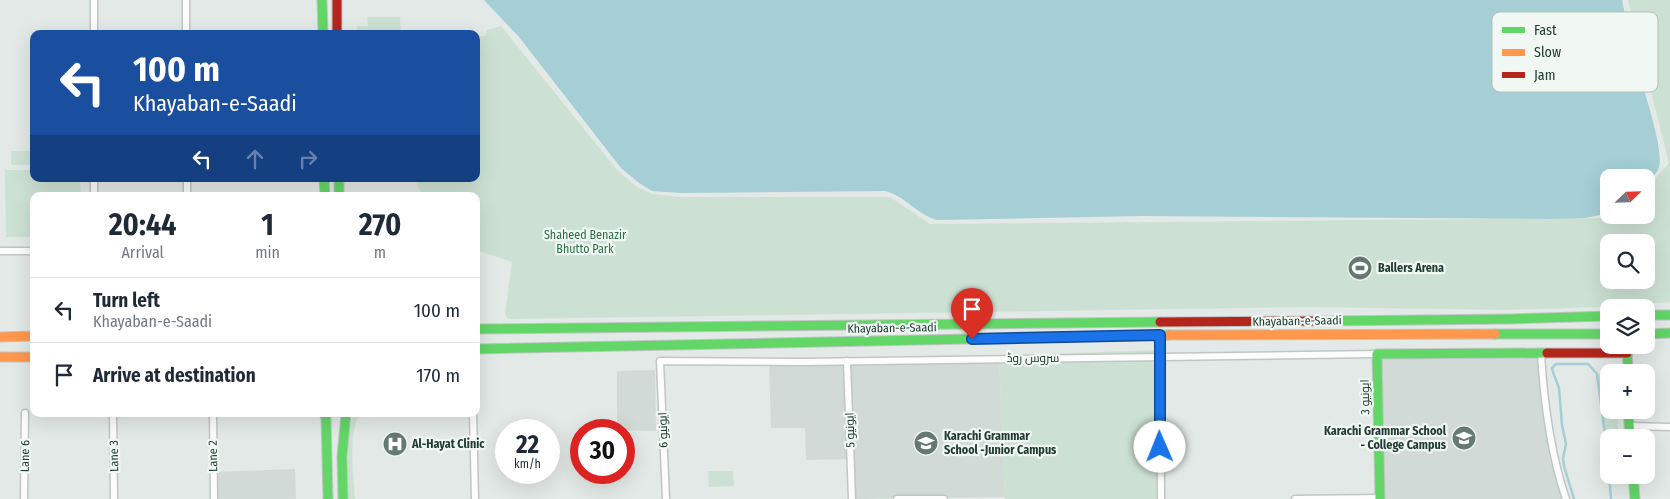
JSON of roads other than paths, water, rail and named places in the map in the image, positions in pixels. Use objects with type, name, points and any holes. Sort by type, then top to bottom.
[{"type":"main road","points":[[322,0],[323,30]]},
{"type":"main road","points":[[337,0],[337,30]]},
{"type":"main road","points":[[1655,315],[1670,315]]},
{"type":"main road","name":"Khayaban-e-Saadi","points":[[480,329],[1510,319],[1600,316]]},
{"type":"main road","points":[[1655,334],[1670,333]]},
{"type":"main road","name":"Khayaban-e-Saadi","points":[[480,349],[1160,335],[1600,334]]},
{"type":"main road","points":[[0,337],[30,336]]},
{"type":"main road","points":[[1376,354],[1541,354],[1600,351]]},
{"type":"main road","name":"ایونیو 3","points":[[1376,354],[1380,499]]},
{"type":"main road","points":[[0,357],[30,357]]},
{"type":"main road","points":[[325,417],[328,499]]},
{"type":"main road","points":[[342,499],[343,436],[346,417]]},
{"type":"main road","points":[[1629,419],[1629,429]]},
{"type":"main road","points":[[1634,484],[1635,499]]},
{"type":"street","points":[[94,0],[94,30]]},
{"type":"street","points":[[186,0],[186,30]]},
{"type":"street","points":[[0,251],[30,250]]},
{"type":"street","points":[[1160,335],[1161,499]]},
{"type":"street","name":"سروس روڈ","points":[[660,361],[847,361],[1376,354]]},
{"type":"street","points":[[1541,354],[1547,416],[1554,460],[1566,499]]},
{"type":"street","name":"ایونیو 6","points":[[660,361],[666,499]]},
{"type":"street","name":"ایونیو 5","points":[[847,361],[852,499]]},
{"type":"street","name":"Lane 6","points":[[24,499],[25,413]]},
{"type":"street","name":"Lane 3","points":[[113,417],[114,499]]},
{"type":"street","name":"Lane 2","points":[[213,417],[214,499]]},
{"type":"street","points":[[473,417],[475,499]]},
{"type":"street","points":[[1629,426],[1670,427]]},
{"type":"street","points":[[897,499],[943,499]]},
{"type":"street","points":[[1295,499],[1380,499]]},
{"type":"water","points":[[484,0],[1622,0],[1625,12],[1492,12],[1492,92],[1645,92],[1653,120],[1660,159],[1659,167],[1655,174],[1655,169],[1600,169],[1600,215],[1585,218],[1553,219],[1142,216],[937,220],[898,196],[885,191],[681,193],[652,191],[621,168],[519,37]]},
{"type":"waterway","points":[[1574,499],[1564,466],[1563,458],[1566,444],[1562,425],[1559,388],[1552,368],[1556,364],[1588,364],[1597,374],[1604,429]]},
{"type":"waterway","points":[[1610,484],[1611,499]]},
{"type":"place","name":"Ballers Arena","points":[[1360,268]]},
{"type":"place","name":"Karachi Grammar School - College Campus","points":[[1464,438]]},
{"type":"place","name":"Karachi Grammar School -Junior Campus","points":[[926,443]]},
{"type":"place","name":"Al-Hayat Clinic","points":[[395,444]]},
{"type":"park label","name":"Shaheed Benazir Bhutto Park","points":[[585,242]]}]
